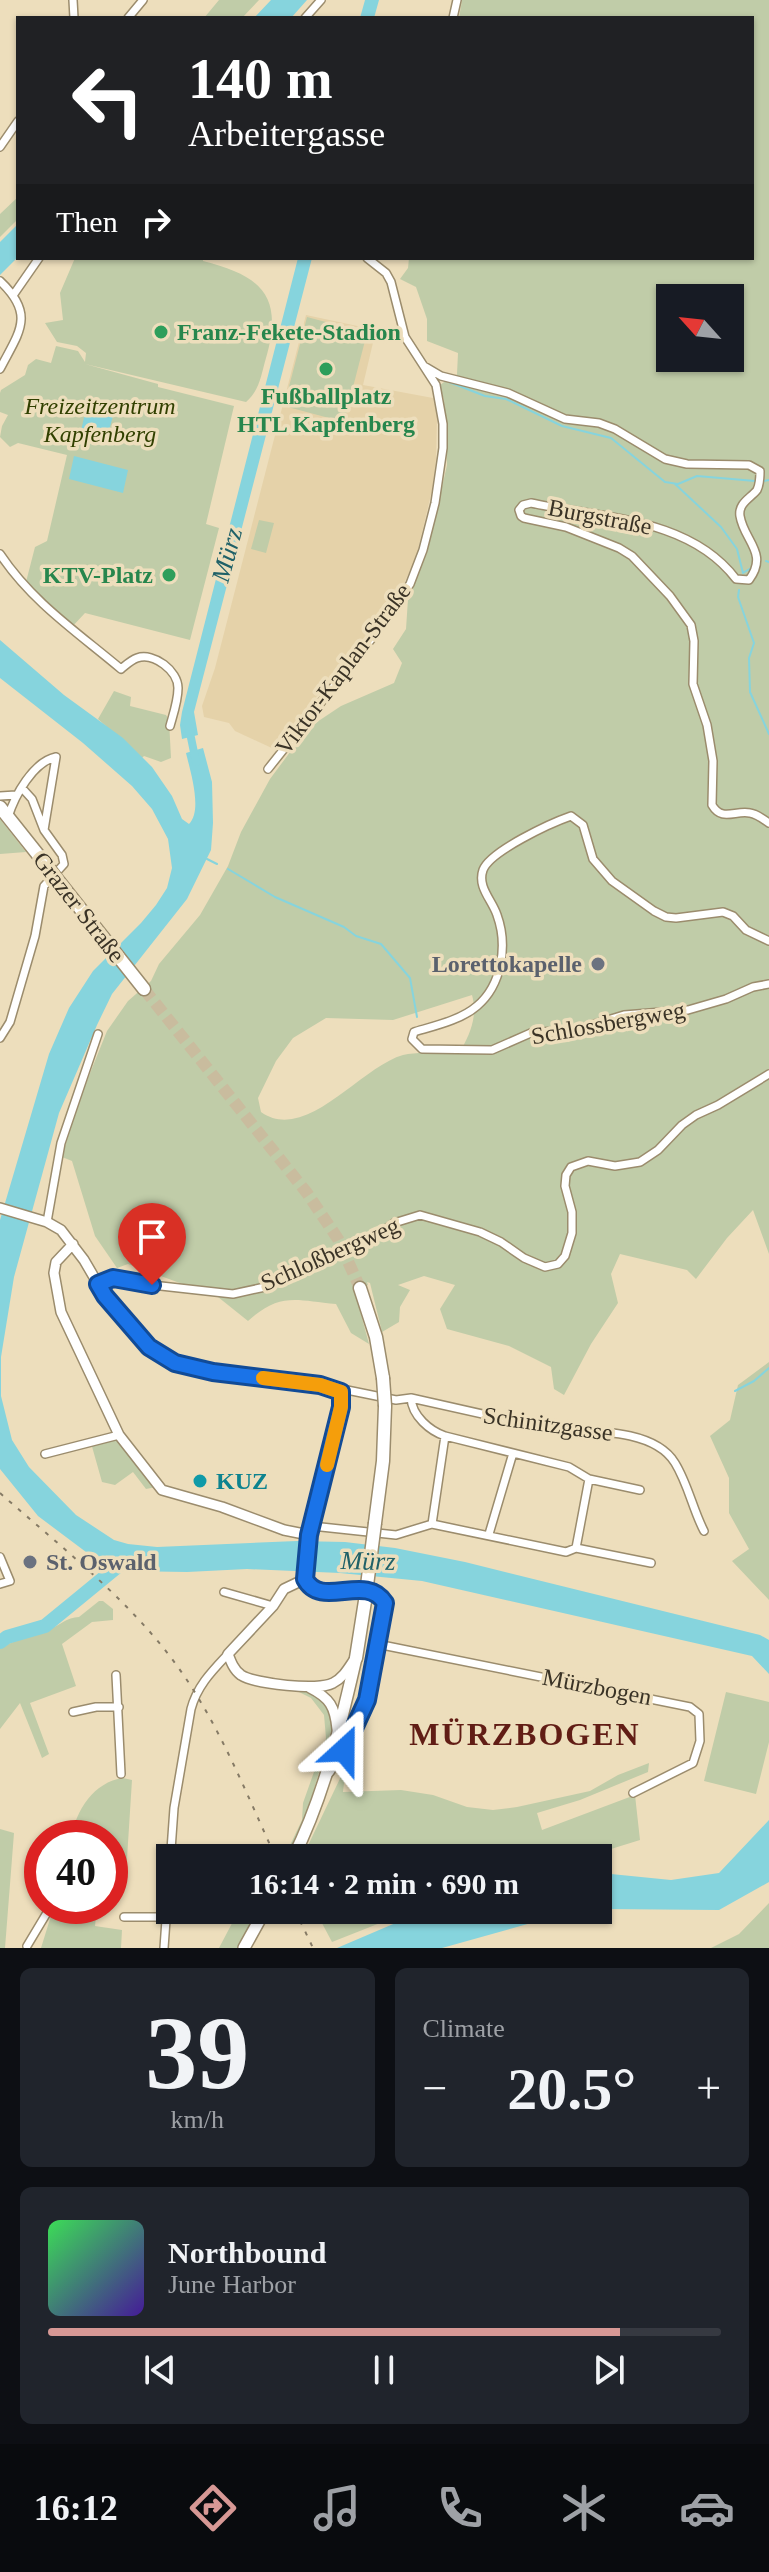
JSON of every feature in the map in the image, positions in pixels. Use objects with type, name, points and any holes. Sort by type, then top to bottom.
[{"type":"highway","name":"Grazer Straße","points":[[7,816],[144,989]]},
{"type":"highway","points":[[356,1658],[383,1461],[385,1406],[376,1337],[360,1288]]},
{"type":"main road","points":[[300,1844],[329,1772],[356,1658]]},
{"type":"main road","points":[[244,1948],[257,1924]]},
{"type":"street","points":[[130,16],[143,0]]},
{"type":"street","points":[[307,16],[321,0]]},
{"type":"street","points":[[1,142],[16,123]]},
{"type":"street","points":[[14,294],[38,260]]},
{"type":"street","name":"Viktor-Kaplan-Straße","points":[[268,769],[373,637],[410,584],[435,503],[443,448],[443,424],[436,385],[405,337],[391,282],[386,273],[370,260]]},
{"type":"street","points":[[0,369],[20,332],[23,315],[14,294],[2,284]]},
{"type":"street","name":"Burgstraße","points":[[424,366],[441,376],[471,386],[508,393],[565,419],[599,423],[615,429],[665,459],[687,464],[749,465],[760,471],[757,490],[741,507],[740,517],[756,545],[758,558],[749,580],[736,579],[717,558],[658,528],[531,503],[519,510],[524,518],[566,527],[619,548],[632,556],[670,596],[693,631],[693,684],[707,725],[713,761],[712,805],[719,814],[752,813],[769,823]]},
{"type":"street","points":[[0,554],[36,599],[121,669],[134,658],[145,656],[154,658],[169,669],[178,687],[170,726]]},
{"type":"street","points":[[7,816],[16,795],[45,759],[56,757],[44,830]]},
{"type":"street","points":[[0,1038],[10,1022],[35,936],[44,886],[64,864],[62,855],[44,830],[32,799],[22,788]]},
{"type":"street","points":[[0,796],[16,795]]},
{"type":"street","name":"Schlossbergweg","points":[[769,941],[746,930],[733,916],[723,912],[676,918],[654,911],[612,881],[593,859],[583,825],[571,816],[495,855],[484,868],[481,883],[498,917],[503,956],[495,982],[477,1006],[447,1022],[414,1032],[412,1039],[422,1049],[492,1050],[533,1032],[572,1031],[624,1015],[688,1010],[769,984]]},
{"type":"street","points":[[47,1222],[61,1143],[98,1034]]},
{"type":"street","name":"Schloßbergweg","points":[[98,1284],[113,1278],[233,1294],[265,1287],[371,1240],[394,1223],[420,1215],[480,1232],[545,1267],[558,1264],[565,1256],[572,1233],[572,1212],[565,1186],[571,1167],[588,1161],[615,1166],[640,1162],[696,1115],[769,1074]]},
{"type":"street","points":[[0,1208],[47,1222],[61,1230],[105,1296],[149,1347],[175,1363],[213,1372],[320,1385],[341,1392],[341,1407],[311,1531],[305,1579],[312,1589],[318,1591],[360,1589],[377,1593],[385,1603],[367,1700],[344,1750],[329,1772]]},
{"type":"street","points":[[73,1244],[56,1262],[54,1273],[61,1312],[119,1435],[162,1490],[222,1507],[284,1530],[396,1535],[432,1524],[566,1552],[576,1548],[651,1563]]},
{"type":"street","name":"Schinitzgasse","points":[[341,1392],[347,1390],[396,1400],[411,1398],[549,1429],[571,1428],[623,1434],[651,1443],[664,1449],[675,1464],[704,1531]]},
{"type":"street","points":[[411,1398],[411,1405],[427,1427],[445,1436],[569,1467],[589,1479],[640,1490]]},
{"type":"street","points":[[45,1454],[119,1435]]},
{"type":"street","points":[[432,1524],[445,1436]]},
{"type":"street","points":[[489,1534],[513,1453]]},
{"type":"street","points":[[576,1548],[589,1479]]},
{"type":"street","points":[[0,1557],[10,1581],[0,1584]]},
{"type":"street","points":[[171,1844],[174,1808],[193,1699],[206,1677],[273,1606],[284,1589],[305,1579]]},
{"type":"street","points":[[224,1592],[273,1606]]},
{"type":"street","name":"Mürzbogen","points":[[377,1644],[690,1707],[699,1714],[701,1731],[693,1763],[633,1793]]},
{"type":"street","points":[[228,1654],[237,1672],[249,1679],[307,1687],[325,1687],[335,1683],[356,1658]]},
{"type":"street","points":[[116,1675],[121,1774]]},
{"type":"street","points":[[307,1687],[322,1694],[332,1704],[338,1737]]},
{"type":"street","points":[[348,1693],[357,1699],[367,1700]]},
{"type":"street","points":[[73,1712],[96,1707],[119,1707]]},
{"type":"street","points":[[128,1917],[156,1917]]},
{"type":"street","points":[[27,1946],[40,1924]]},
{"type":"street","points":[[164,1948],[165,1924]]},
{"type":"shaded area","points":[[306,315],[376,330],[363,385],[433,398],[437,417],[436,459],[416,558],[398,596],[274,749],[235,731],[229,723],[204,717],[202,706],[215,668]]},
{"type":"green space","points":[[219,0],[259,0],[244,16],[206,16]]},
{"type":"green space","points":[[462,0],[769,0],[769,1254],[753,1210],[696,1279],[687,1270],[620,1254],[611,1274],[618,1303],[591,1344],[564,1395],[554,1389],[551,1367],[509,1346],[447,1329],[440,1309],[455,1285],[424,1276],[398,1285],[410,1290],[400,1307],[399,1322],[382,1332],[370,1283],[367,1282],[368,1285],[355,1292],[369,1344],[351,1333],[336,1304],[289,1300],[269,1306],[248,1321],[218,1297],[128,1264],[117,1268],[95,1236],[72,1161],[62,1157],[76,1108],[107,1031],[128,1001],[151,981],[159,964],[200,915],[228,866],[241,832],[270,779],[308,728],[341,706],[394,683],[402,663],[393,649],[406,629],[408,599],[427,553],[447,465],[444,400],[440,385],[447,380],[453,383],[457,374],[458,353],[427,341],[427,319],[416,287],[400,279],[408,268],[409,260],[754,260],[754,16],[459,16]],"holes":[[[472,995],[472,1025],[459,1054],[403,1055],[386,1062],[333,1100],[296,1118],[278,1119],[261,1112],[258,1098],[276,1061],[293,1038],[326,1018],[393,1020]]]},
{"type":"green space","points":[[16,199],[16,221],[0,237],[0,214]]},
{"type":"green space","name":"Freizeitzentrum Kapfenberg","points":[[74,260],[203,260],[253,282],[269,304],[271,336],[266,358],[257,387],[246,402],[85,364],[234,406],[206,524],[219,528],[190,640],[85,613],[71,628],[26,582],[35,547],[47,541],[67,455],[18,443],[10,447],[0,437],[8,415],[0,412],[0,393],[25,375],[28,365],[36,359],[51,363],[56,346],[78,351],[85,362],[86,353],[77,346],[57,342],[45,323],[63,320],[60,293]]},
{"type":"green space","name":"Fußballplatz HTL Kapfenberg","points":[[307,317],[367,333],[344,422],[284,406]]},
{"type":"green space","points":[[259,520],[274,523],[266,553],[251,549]]},
{"type":"green space","points":[[114,691],[131,697],[130,706],[166,715],[169,720],[171,758],[161,762],[142,758],[98,719]]},
{"type":"green space","points":[[0,819],[26,852],[0,854]]},
{"type":"green space","points":[[769,1362],[769,1600],[732,1561],[749,1549],[729,1513],[729,1478],[710,1436],[730,1420],[738,1385]]},
{"type":"green space","points":[[115,1435],[156,1487],[146,1489],[133,1472],[115,1485],[102,1482],[91,1443]]},
{"type":"green space","points":[[99,1601],[113,1609],[113,1620],[92,1622],[62,1644],[76,1686],[30,1703],[49,1754],[42,1758],[20,1703],[0,1729],[0,1643],[3,1647],[79,1617]]},
{"type":"green space","points":[[295,1690],[317,1697],[327,1706],[332,1728],[307,1813],[295,1844],[291,1844],[302,1820],[303,1803],[326,1738],[324,1715],[311,1698]]},
{"type":"green space","points":[[726,1692],[769,1702],[769,1742],[756,1794],[704,1781]]},
{"type":"green space","points":[[649,1763],[648,1772],[580,1800],[537,1813],[542,1830],[635,1795],[640,1840],[612,1849],[612,1844],[309,1844],[346,1766],[343,1792],[401,1790],[433,1795],[467,1807],[493,1810],[590,1791],[618,1775]]},
{"type":"green space","points":[[123,1778],[132,1780],[128,1843],[128,1820],[76,1820],[95,1791]]},
{"type":"green space","points":[[0,1829],[14,1833],[5,1948],[0,1948]]},
{"type":"green space","points":[[769,1903],[769,1948],[711,1948],[739,1934]]},
{"type":"green space","points":[[48,1924],[95,1924],[122,1930],[121,1948],[41,1948]]},
{"type":"green space","points":[[232,1924],[252,1924],[239,1948],[219,1948]]},
{"type":"green space","points":[[322,1924],[378,1924],[332,1942]]},
{"type":"water","points":[[271,0],[307,0],[293,16],[256,16]]},
{"type":"water","points":[[365,0],[379,0],[375,16],[361,16]]},
{"type":"water","points":[[16,226],[16,259],[0,275],[0,242]]},
{"type":"water","name":"Mürz","points":[[297,260],[311,260],[194,712],[198,735],[182,739],[182,712]]},
{"type":"water","points":[[86,409],[113,416],[106,441],[80,435]]},
{"type":"water","points":[[74,456],[128,470],[123,493],[69,479]]},
{"type":"water","points":[[0,640],[64,695],[123,738],[152,767],[172,796],[182,819],[189,824],[195,810],[195,800],[186,753],[203,748],[212,782],[211,850],[187,899],[112,994],[97,1025],[59,1113],[14,1277],[1,1357],[1,1396],[12,1440],[29,1467],[76,1515],[114,1540],[128,1544],[157,1547],[345,1542],[465,1562],[760,1635],[769,1640],[769,1674],[752,1656],[422,1581],[340,1573],[247,1569],[124,1571],[106,1567],[38,1516],[0,1469],[0,1220],[49,1054],[69,1008],[93,971],[156,905],[167,888],[172,868],[168,839],[152,809],[132,786],[0,678]]},
{"type":"water","points":[[769,1820],[769,1882],[719,1910],[612,1909],[612,1874],[671,1880],[719,1873]]},
{"type":"water","points":[[393,1924],[528,1924],[442,1948],[337,1948]]},
{"type":"waterway","points":[[449,382],[485,396],[506,399],[562,426],[611,438],[665,482],[678,484],[697,476],[755,481]]},
{"type":"waterway","points":[[764,481],[769,480]]},
{"type":"waterway","points":[[675,484],[721,527],[737,549],[743,573],[751,568]]},
{"type":"waterway","points":[[739,590],[738,597],[754,643],[749,658],[750,692],[769,734]]},
{"type":"waterway","name":"Mürz","points":[[189,728],[196,762]]},
{"type":"waterway","points":[[207,859],[217,864]]},
{"type":"waterway","points":[[228,869],[275,897],[344,927],[356,936],[381,944],[410,978],[417,1017]]},
{"type":"waterway","points":[[735,1391],[769,1368]]},
{"type":"waterway","points":[[0,1642],[45,1626],[128,1558]]},
{"type":"tunnel","points":[[144,989],[307,1193],[338,1239],[360,1288]]},
{"type":"railway","points":[[0,1493],[115,1595],[175,1663],[218,1733],[270,1844]]},
{"type":"railway","points":[[302,1924],[313,1948]]},
{"type":"slow traffic","points":[[263,1378],[320,1385],[341,1392],[341,1407],[327,1465]]},
{"type":"place","name":"Franz-Fekete-Stadion","points":[[161,332]]},
{"type":"place","name":"Fußballplatz HTL Kapfenberg","points":[[326,369]]},
{"type":"place","name":"KTV-Platz","points":[[169,575]]},
{"type":"place","name":"Lorettokapelle","points":[[598,964]]},
{"type":"place","name":"KUZ","points":[[200,1481]]},
{"type":"place","name":"St. Oswald","points":[[30,1562]]},
{"type":"district","name":"MÜRZBOGEN","points":[[525,1734]]},
{"type":"route","points":[[152,1285],[113,1278],[98,1284],[149,1347],[165,1359],[192,1369],[320,1385],[337,1389],[343,1396],[309,1535],[305,1579],[312,1589],[318,1591],[360,1589],[377,1593],[385,1603],[367,1700],[344,1750]]}]
